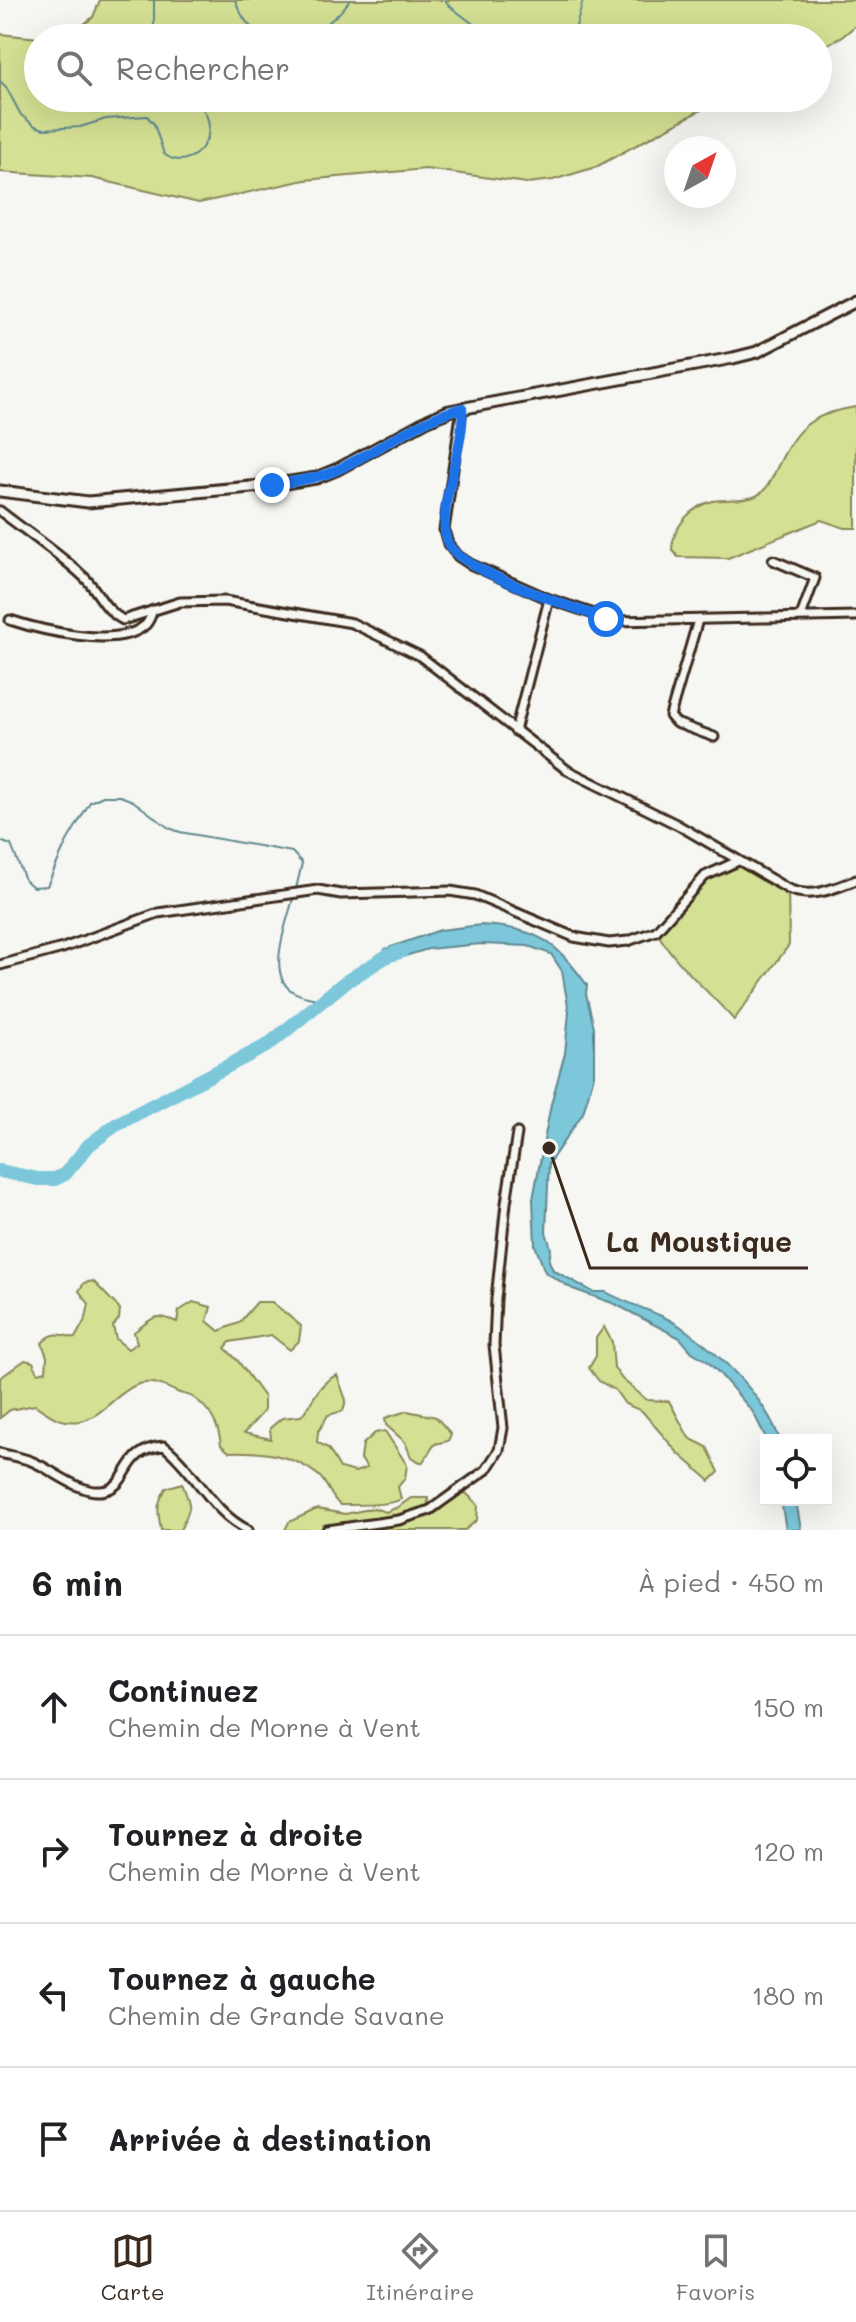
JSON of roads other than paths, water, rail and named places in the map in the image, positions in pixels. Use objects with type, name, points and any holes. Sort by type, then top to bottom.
[{"type":"street","points":[[0,491],[88,502],[305,480],[338,469],[428,420],[462,408],[757,352],[856,301]]},
{"type":"street","points":[[462,408],[444,530],[448,544],[470,564],[549,599],[615,621],[856,616]]},
{"type":"street","points":[[0,511],[71,565],[89,582],[106,609],[115,616],[130,619],[180,602],[225,601],[352,623],[420,656],[567,770],[678,825],[796,893],[821,893],[856,880]]},
{"type":"street","points":[[773,560],[815,578],[801,616]]},
{"type":"street","points":[[515,731],[549,599]]},
{"type":"street","points":[[10,620],[30,626],[107,637],[131,633],[145,626],[153,610]]},
{"type":"street","points":[[698,620],[670,716],[676,723],[714,737]]},
{"type":"street","points":[[0,965],[63,948],[158,913],[318,890],[341,894],[450,891],[475,895],[563,933],[609,943],[628,941],[656,931],[705,876],[738,861]]},
{"type":"street","points":[[327,1530],[399,1520],[430,1510],[486,1470],[499,1450],[503,1428],[494,1345],[496,1299],[517,1133]]},
{"type":"street","points":[[0,1453],[30,1461],[97,1491],[111,1489],[124,1475],[135,1455],[148,1448],[164,1446],[175,1455],[199,1487],[235,1523],[248,1530]]},
{"type":"water","points":[[481,925],[517,929],[531,934],[565,957],[587,985],[586,994],[594,1027],[594,1075],[583,1113],[549,1163],[546,1232],[553,1270],[593,1292],[606,1292],[666,1318],[698,1339],[727,1364],[753,1393],[777,1434],[764,1434],[753,1412],[720,1374],[680,1338],[615,1304],[573,1289],[545,1272],[535,1245],[533,1199],[551,1104],[565,1053],[569,1012],[562,971],[551,954],[528,946],[481,944],[428,949],[389,961],[385,949],[440,930]]},
{"type":"water","points":[[782,1506],[797,1506],[801,1530],[786,1530]]},
{"type":"waterway","points":[[154,0],[154,24]]},
{"type":"waterway","points":[[235,0],[249,24]]},
{"type":"waterway","points":[[326,24],[350,0]]},
{"type":"waterway","points":[[445,0],[473,24]]},
{"type":"waterway","points":[[577,24],[583,0]]},
{"type":"waterway","points":[[0,81],[21,115],[44,129],[80,127],[106,119],[147,116],[154,124],[164,154],[175,159],[186,159],[204,146],[208,122],[204,112]]},
{"type":"waterway","points":[[0,841],[11,845],[25,880],[33,887],[47,886],[66,843],[90,802],[103,796],[120,796],[133,801],[169,828],[180,832],[292,852],[302,863],[296,889]]},
{"type":"waterway","points":[[294,895],[281,946],[280,972],[284,983],[292,991],[323,1000]]},
{"type":"waterway","points":[[0,1171],[38,1179],[55,1179],[65,1174],[89,1145],[117,1124],[268,1045],[344,983],[387,956],[402,951]]},
{"type":"place","name":"La Moustique","points":[[549,1148]]}]
